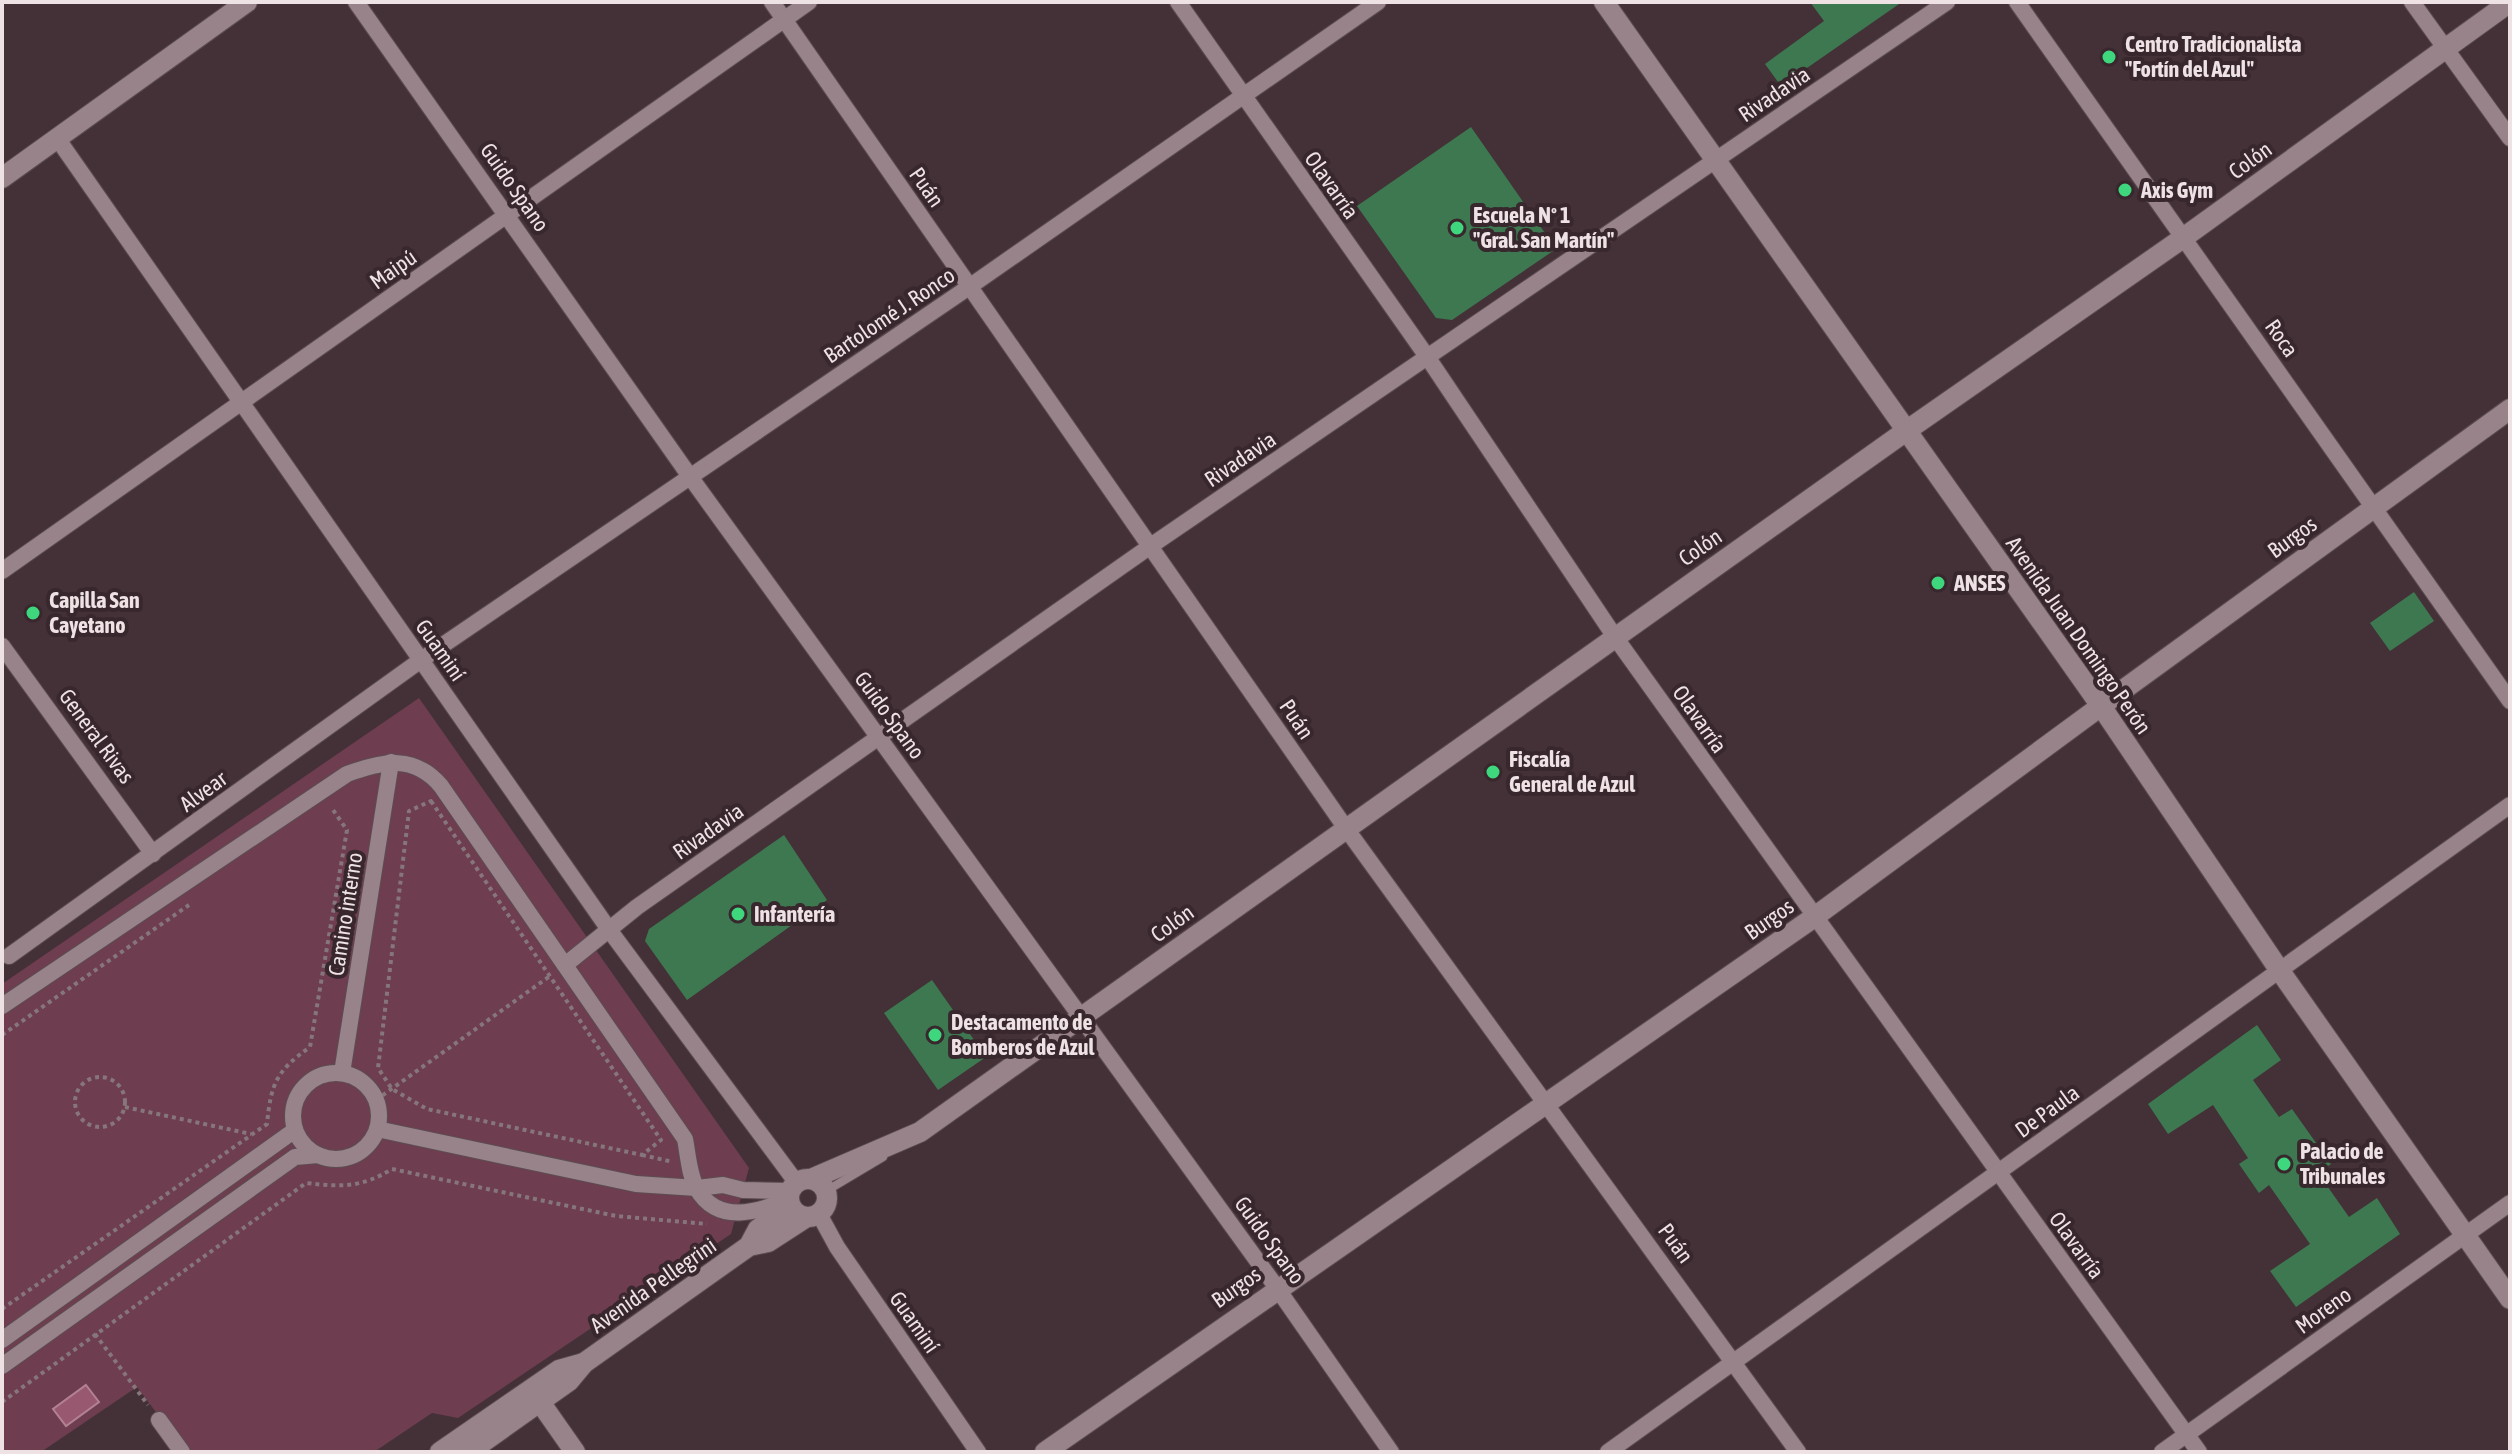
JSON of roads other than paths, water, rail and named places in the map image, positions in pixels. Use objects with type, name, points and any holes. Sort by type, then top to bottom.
[{"type":"main road","points":[[2,178],[247,2]]},
{"type":"main road","name":"Avenida Juan Domingo Perón","points":[[1604,2],[2101,706],[2280,971],[2510,1299]]},
{"type":"main road","name":"Colón","points":[[803,1198],[920,1132],[1345,827],[2183,238],[2510,2]]},
{"type":"main road","name":"Burgos","points":[[1045,1452],[1813,918],[2510,409]]},
{"type":"main road","name":"Avenida Pellegrini","points":[[469,1452],[569,1381],[584,1363],[749,1246],[758,1229],[803,1198]]},
{"type":"main road","name":"Avenida Pellegrini","points":[[440,1452],[559,1370],[584,1363]]},
{"type":"main road","points":[[540,1402],[575,1452]]},
{"type":"street","name":"Guido Spano","points":[[356,2],[509,215],[691,478],[1277,1288],[1391,1452]]},
{"type":"street","name":"Puán","points":[[772,2],[1345,827],[1734,1359],[1798,1452]]},
{"type":"street","name":"Maipú","points":[[2,571],[809,2]]},
{"type":"street","name":"Olavarría","points":[[1178,2],[1428,358],[1615,637],[1813,918],[2199,1452]]},
{"type":"street","name":"Bartolomé J. Ronco","points":[[421,660],[969,287],[1378,2]]},
{"type":"street","name":"Rivadavia","points":[[565,965],[637,907],[1152,545],[1947,2]]},
{"type":"street","name":"Roca","points":[[2017,2],[2510,701]]},
{"type":"street","points":[[2412,2],[2510,138]]},
{"type":"street","name":"Guaminí","points":[[57,138],[610,931],[803,1198],[978,1452]]},
{"type":"street","name":"General Rivas","points":[[2,646],[153,854]]},
{"type":"street","name":"Alvear","points":[[9,956],[421,660]]},
{"type":"street","points":[[2,1006],[347,774],[391,762],[417,766],[430,773],[685,1139],[697,1188],[715,1207],[737,1213],[751,1214],[803,1198]]},
{"type":"street","name":"Camino interno","points":[[342,1073],[391,762]]},
{"type":"street","name":"De Paula","points":[[1608,1452],[2510,805]]},
{"type":"street","points":[[2,1366],[295,1157],[318,1155],[332,1158],[359,1152],[377,1129],[376,1100],[363,1082],[342,1073],[318,1077],[307,1084],[294,1105],[295,1130],[300,1140],[318,1155]]},
{"type":"street","points":[[377,1129],[636,1184],[697,1188],[723,1185],[803,1198]]},
{"type":"street","points":[[2,1340],[295,1130]]},
{"type":"street","name":"Moreno","points":[[2162,1452],[2510,1203]]},
{"type":"street","points":[[159,1420],[182,1452]]},
{"type":"place","name":"Centro Tradicionalista \"Fortín del Azul\"","points":[[2109,57]]},
{"type":"place","name":"Axis Gym","points":[[2125,190]]},
{"type":"place","name":"Escuela Nº 1 \"Gral. San Martín\"","points":[[1457,228]]},
{"type":"place","name":"ANSES","points":[[1938,583]]},
{"type":"place","name":"Capilla San Cayetano","points":[[33,613]]},
{"type":"place","name":"Fiscalía General de Azul","points":[[1493,772]]},
{"type":"place","name":"Infantería","points":[[738,914]]},
{"type":"place","name":"Destacamento de Bomberos de Azul","points":[[935,1035]]},
{"type":"place","name":"Palacio de Tribunales","points":[[2284,1164]]}]
